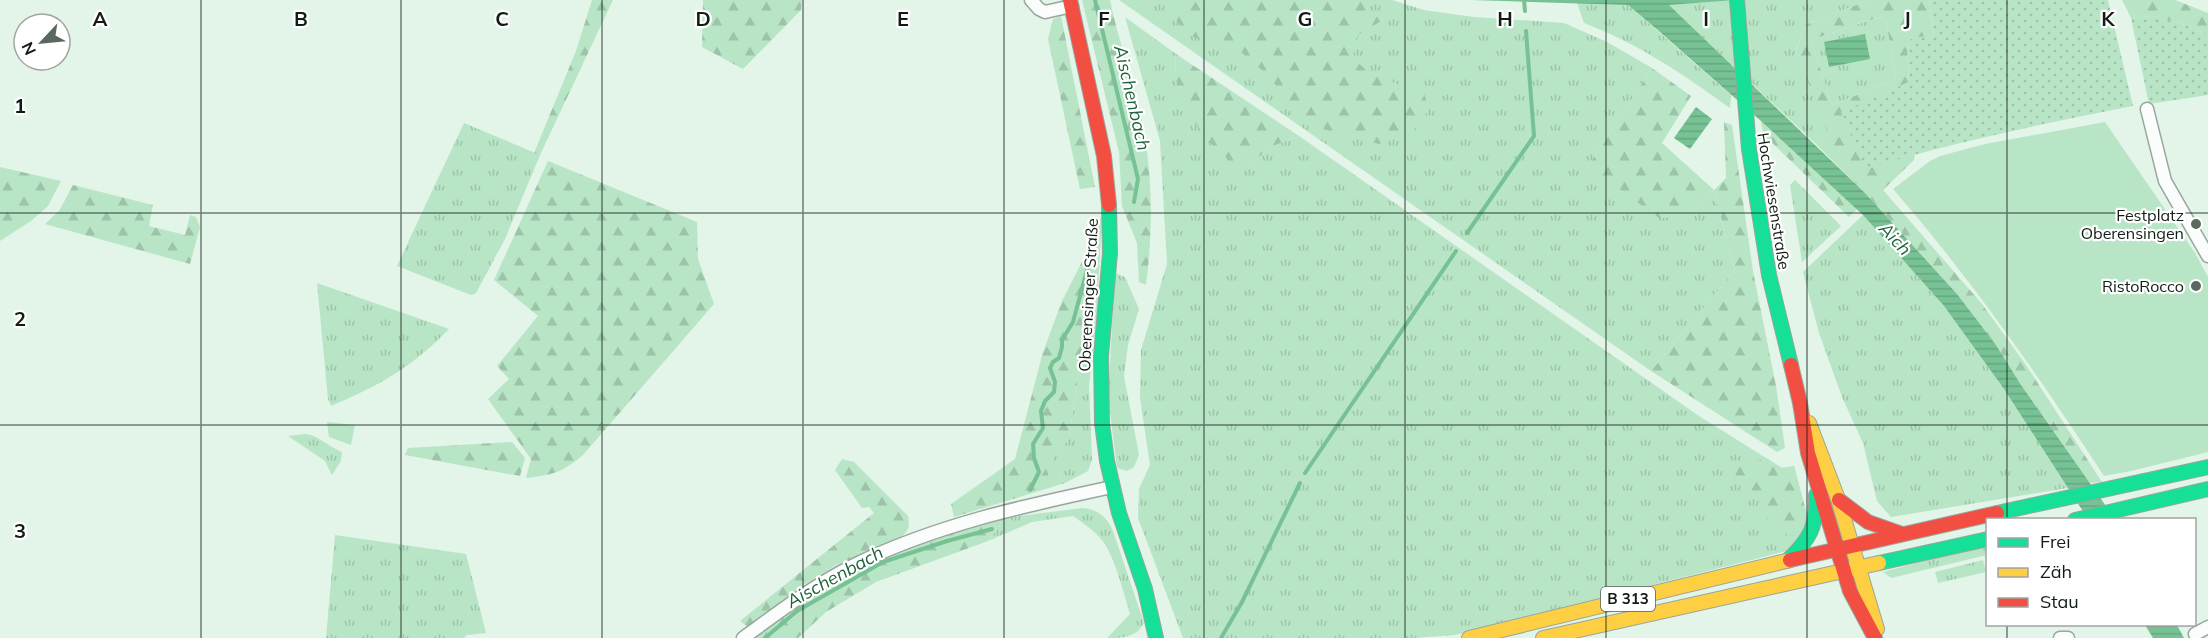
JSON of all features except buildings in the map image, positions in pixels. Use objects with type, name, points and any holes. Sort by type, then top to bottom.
[{"type":"street","points":[[1031,0],[1045,12],[1071,3]]},
{"type":"street","name":"Hochwiesenstraße","points":[[1737,0],[1749,149],[1769,275],[1800,403],[1808,453],[1850,591],[1877,638]]},
{"type":"street","name":"Oberensinger Straße","points":[[1071,3],[1104,156],[1109,196],[1110,253],[1100,388],[1102,423],[1112,487],[1145,589],[1156,638]]},
{"type":"street","points":[[2147,110],[2165,181],[2208,256]]},
{"type":"street","name":"Hochwiesenstraße","points":[[1800,403],[1815,434],[1838,499],[1877,638]]},
{"type":"street","name":"B 313","points":[[1469,638],[1852,545],[2208,467]]},
{"type":"street","points":[[1786,561],[1806,543],[1813,533],[1816,498],[1814,473]]},
{"type":"street","points":[[743,638],[810,590],[878,554],[967,521],[1010,508],[1112,487]]},
{"type":"street","points":[[2080,518],[2208,489]]},
{"type":"street","points":[[1838,499],[1850,512],[1864,521],[1903,534]]},
{"type":"street","name":"B 313","points":[[1543,638],[1858,566],[1986,539]]},
{"type":"street","name":"Oberensinger Straße","points":[[1145,589],[1168,638]]},
{"type":"street","points":[[2195,634],[2208,627]]},
{"type":"street","points":[[2060,638],[2068,638]]},
{"type":"green space","points":[[592,0],[613,0],[540,155],[534,153],[576,51]]},
{"type":"green space","points":[[703,0],[802,0],[801,10],[743,69],[702,47]]},
{"type":"green space","points":[[1082,0],[1110,0],[1139,105],[1146,141],[1150,182],[1151,223],[1146,285],[1139,282],[1137,243],[1122,206],[1119,152]]},
{"type":"green space","points":[[1119,0],[1392,0],[1424,10],[1474,17],[1564,23],[1607,42],[1652,68],[1588,166],[1684,217],[1714,191],[1735,270],[1651,371]]},
{"type":"green space","points":[[1166,0],[1360,1],[1383,20],[1359,34],[1354,51],[1358,63],[1385,79],[1424,93],[1429,109],[1412,133],[1379,144],[1322,129],[1298,111],[1265,73],[1240,51],[1208,43],[1184,33]]},
{"type":"green space","points":[[1736,0],[1869,0],[1805,25],[1796,50],[1828,131],[1816,144],[1668,5]]},
{"type":"green space","points":[[1869,0],[1929,0],[1934,35],[1907,40],[1909,82],[1842,112],[1865,168],[1915,153],[1914,160],[1883,190],[1982,304],[2026,365],[2102,482],[2088,483],[1996,345],[1957,294],[1865,193],[1816,144],[1827,131],[1796,51],[1805,25]],"holes":[[[1879,17],[1886,21],[1896,79],[1832,105],[1811,40]]]},
{"type":"green space","points":[[1929,0],[2108,0],[2133,106],[1964,142],[1865,169],[1841,112],[1909,82],[1907,40],[1934,34]]},
{"type":"green space","points":[[2122,0],[2175,0],[2208,13],[2208,35],[2193,27],[2153,16],[2131,18]]},
{"type":"green space","points":[[1577,3],[1628,5],[1731,95],[1730,108],[1642,50],[1584,23]]},
{"type":"green space","points":[[1061,16],[1095,187],[1080,189],[1048,39],[1053,19]]},
{"type":"green space","points":[[2153,16],[2193,27],[2208,35],[2208,95],[2149,104],[2131,18]]},
{"type":"green space","points":[[1125,17],[1176,54],[1175,77],[1250,165],[1270,147],[1299,136],[1699,416],[1782,468],[1794,466],[1807,515],[1804,538],[1787,551],[1455,635],[1414,638],[1183,638],[1138,518],[1139,489],[1150,465],[1140,398],[1141,350],[1167,264],[1160,141]]},
{"type":"green space","points":[[1879,17],[1886,21],[1896,79],[1832,105],[1811,40]]},
{"type":"green space","points":[[1176,54],[1299,136],[1270,147],[1250,165],[1234,165],[1203,136],[1187,108],[1175,77]]},
{"type":"green space","points":[[1652,68],[1691,96],[1662,143],[1714,190],[1726,178],[1724,122],[1732,125],[1753,271],[1776,386],[1785,448],[1777,452],[1651,371],[1735,270],[1714,191],[1684,217],[1659,218],[1588,166]]},
{"type":"green space","points":[[1761,121],[1857,209],[1849,217],[1763,134]]},
{"type":"green space","points":[[2105,122],[2195,253],[2208,277],[2208,452],[2104,476],[2003,329],[1950,258],[1893,189],[1940,156],[1985,144]]},
{"type":"green space","points":[[464,123],[540,155],[505,239],[476,293],[471,295],[397,266]]},
{"type":"green space","points":[[548,161],[697,222],[698,259],[714,304],[583,455],[557,472],[526,478],[531,459],[488,399],[509,379],[497,366],[538,316],[494,280]]},
{"type":"green space","points":[[0,167],[61,181],[48,206],[31,221],[0,241]]},
{"type":"green space","points":[[1795,180],[1841,226],[1802,262],[1790,185]]},
{"type":"green space","points":[[73,185],[153,205],[149,226],[185,235],[190,215],[196,217],[200,227],[190,264],[45,224],[59,211]]},
{"type":"green space","points":[[1102,214],[1097,315],[1089,386],[1092,460],[1088,471],[1065,483],[1058,476],[1049,476],[1046,468],[1069,438],[1097,250],[1091,244]]},
{"type":"green space","points":[[1863,215],[1944,306],[2004,389],[2068,488],[1891,517],[1877,501],[1863,443],[1842,397],[1819,333],[1803,272]]},
{"type":"green space","points":[[1091,244],[1097,250],[1069,438],[1046,468],[1049,476],[1058,476],[1065,483],[954,517],[951,504],[1015,459],[1043,352],[1062,301]]},
{"type":"green space","points":[[1115,273],[1125,277],[1139,309],[1128,345],[1124,376],[1139,455],[1134,467],[1127,471],[1117,468],[1108,397]]},
{"type":"green space","points":[[317,283],[449,329],[408,365],[365,391],[331,406],[328,399]]},
{"type":"green space","points":[[327,422],[355,425],[351,445],[329,437]]},
{"type":"green space","points":[[305,434],[342,452],[341,461],[332,475],[325,461],[288,436]]},
{"type":"green space","points":[[512,442],[525,458],[520,476],[405,455],[408,448]]},
{"type":"green space","points":[[1766,458],[1782,468],[1794,466],[1807,515],[1805,530],[1792,536],[1769,522],[1757,496],[1731,469]]},
{"type":"green space","points":[[842,459],[854,462],[908,516],[907,530],[901,537],[836,565],[802,586],[748,627],[740,621],[874,513],[869,507],[862,508],[835,470]]},
{"type":"green space","points":[[1082,508],[1093,510],[1101,515],[1113,531],[1144,623],[1137,632],[1128,636],[1107,638],[1130,614],[1116,569],[1105,544],[1073,516],[1032,522],[988,541],[1005,518]]},
{"type":"green space","points":[[1005,518],[988,541],[876,582],[826,612],[798,638],[753,638],[812,596],[888,557],[957,532]]},
{"type":"green space","points":[[335,535],[466,554],[486,633],[467,635],[464,638],[326,638]]},
{"type":"green space","points":[[1986,544],[1986,555],[1891,578],[1883,572]]},
{"type":"green space","points":[[1983,560],[1986,572],[1938,583],[1935,572]]},
{"type":"water","name":"Aich","points":[[1472,0],[1736,0],[1669,5],[1865,193],[1957,294],[1996,345],[2021,385],[2114,518],[2087,518],[2004,389],[1944,306],[1863,215],[1761,121],[1628,5]]},
{"type":"water","points":[[1865,34],[1870,59],[1829,67],[1824,42]]},
{"type":"water","points":[[1696,107],[1712,119],[1690,149],[1674,138]]},
{"type":"water","points":[[2146,626],[2178,626],[2184,638],[2153,638]]},
{"type":"waterway","name":"Aischenbach","points":[[1095,0],[1138,179],[1134,202]]},
{"type":"waterway","points":[[1524,0],[1525,11]]},
{"type":"waterway","points":[[1467,233],[1534,136],[1526,31]]},
{"type":"waterway","name":"Aischenbach","points":[[1030,490],[1039,472],[1034,458],[1033,444],[1043,428],[1041,411],[1045,401],[1054,392],[1055,382],[1050,368],[1059,358],[1062,340],[1073,322],[1094,244]]},
{"type":"waterway","points":[[1305,473],[1456,251]]},
{"type":"waterway","points":[[1221,638],[1242,602],[1300,483]]},
{"type":"waterway","name":"Aischenbach","points":[[765,638],[797,611],[883,562],[992,529]]},
{"type":"traffic: fast","points":[[1737,0],[1749,149],[1769,275],[1791,365]]},
{"type":"traffic: fast","points":[[1109,205],[1110,253],[1101,356],[1102,423],[1107,461],[1119,513],[1145,589],[1156,638]]},
{"type":"traffic: fast","points":[[1997,513],[2208,467]]},
{"type":"traffic: fast","points":[[2084,518],[2208,489]]},
{"type":"traffic: fast","points":[[1787,561],[1807,539],[1815,516],[1816,495]]},
{"type":"traffic: fast","points":[[1879,563],[1986,539]]},
{"type":"traffic: slow","points":[[1809,423],[1838,499],[1877,629]]},
{"type":"traffic: slow","points":[[1469,638],[1790,560]]},
{"type":"traffic: slow","points":[[1543,638],[1879,563]]},
{"type":"traffic: jam","points":[[1070,0],[1104,156],[1109,205]]},
{"type":"traffic: jam","points":[[1791,365],[1808,453],[1850,591],[1875,638]]},
{"type":"traffic: jam","points":[[1839,500],[1868,522],[1902,534]]},
{"type":"traffic: jam","points":[[1790,560],[1997,513]]},
{"type":"place","name":"Festplatz Oberensingen","points":[[2196,224]]},
{"type":"place","name":"RistoRocco","points":[[2196,286]]}]
